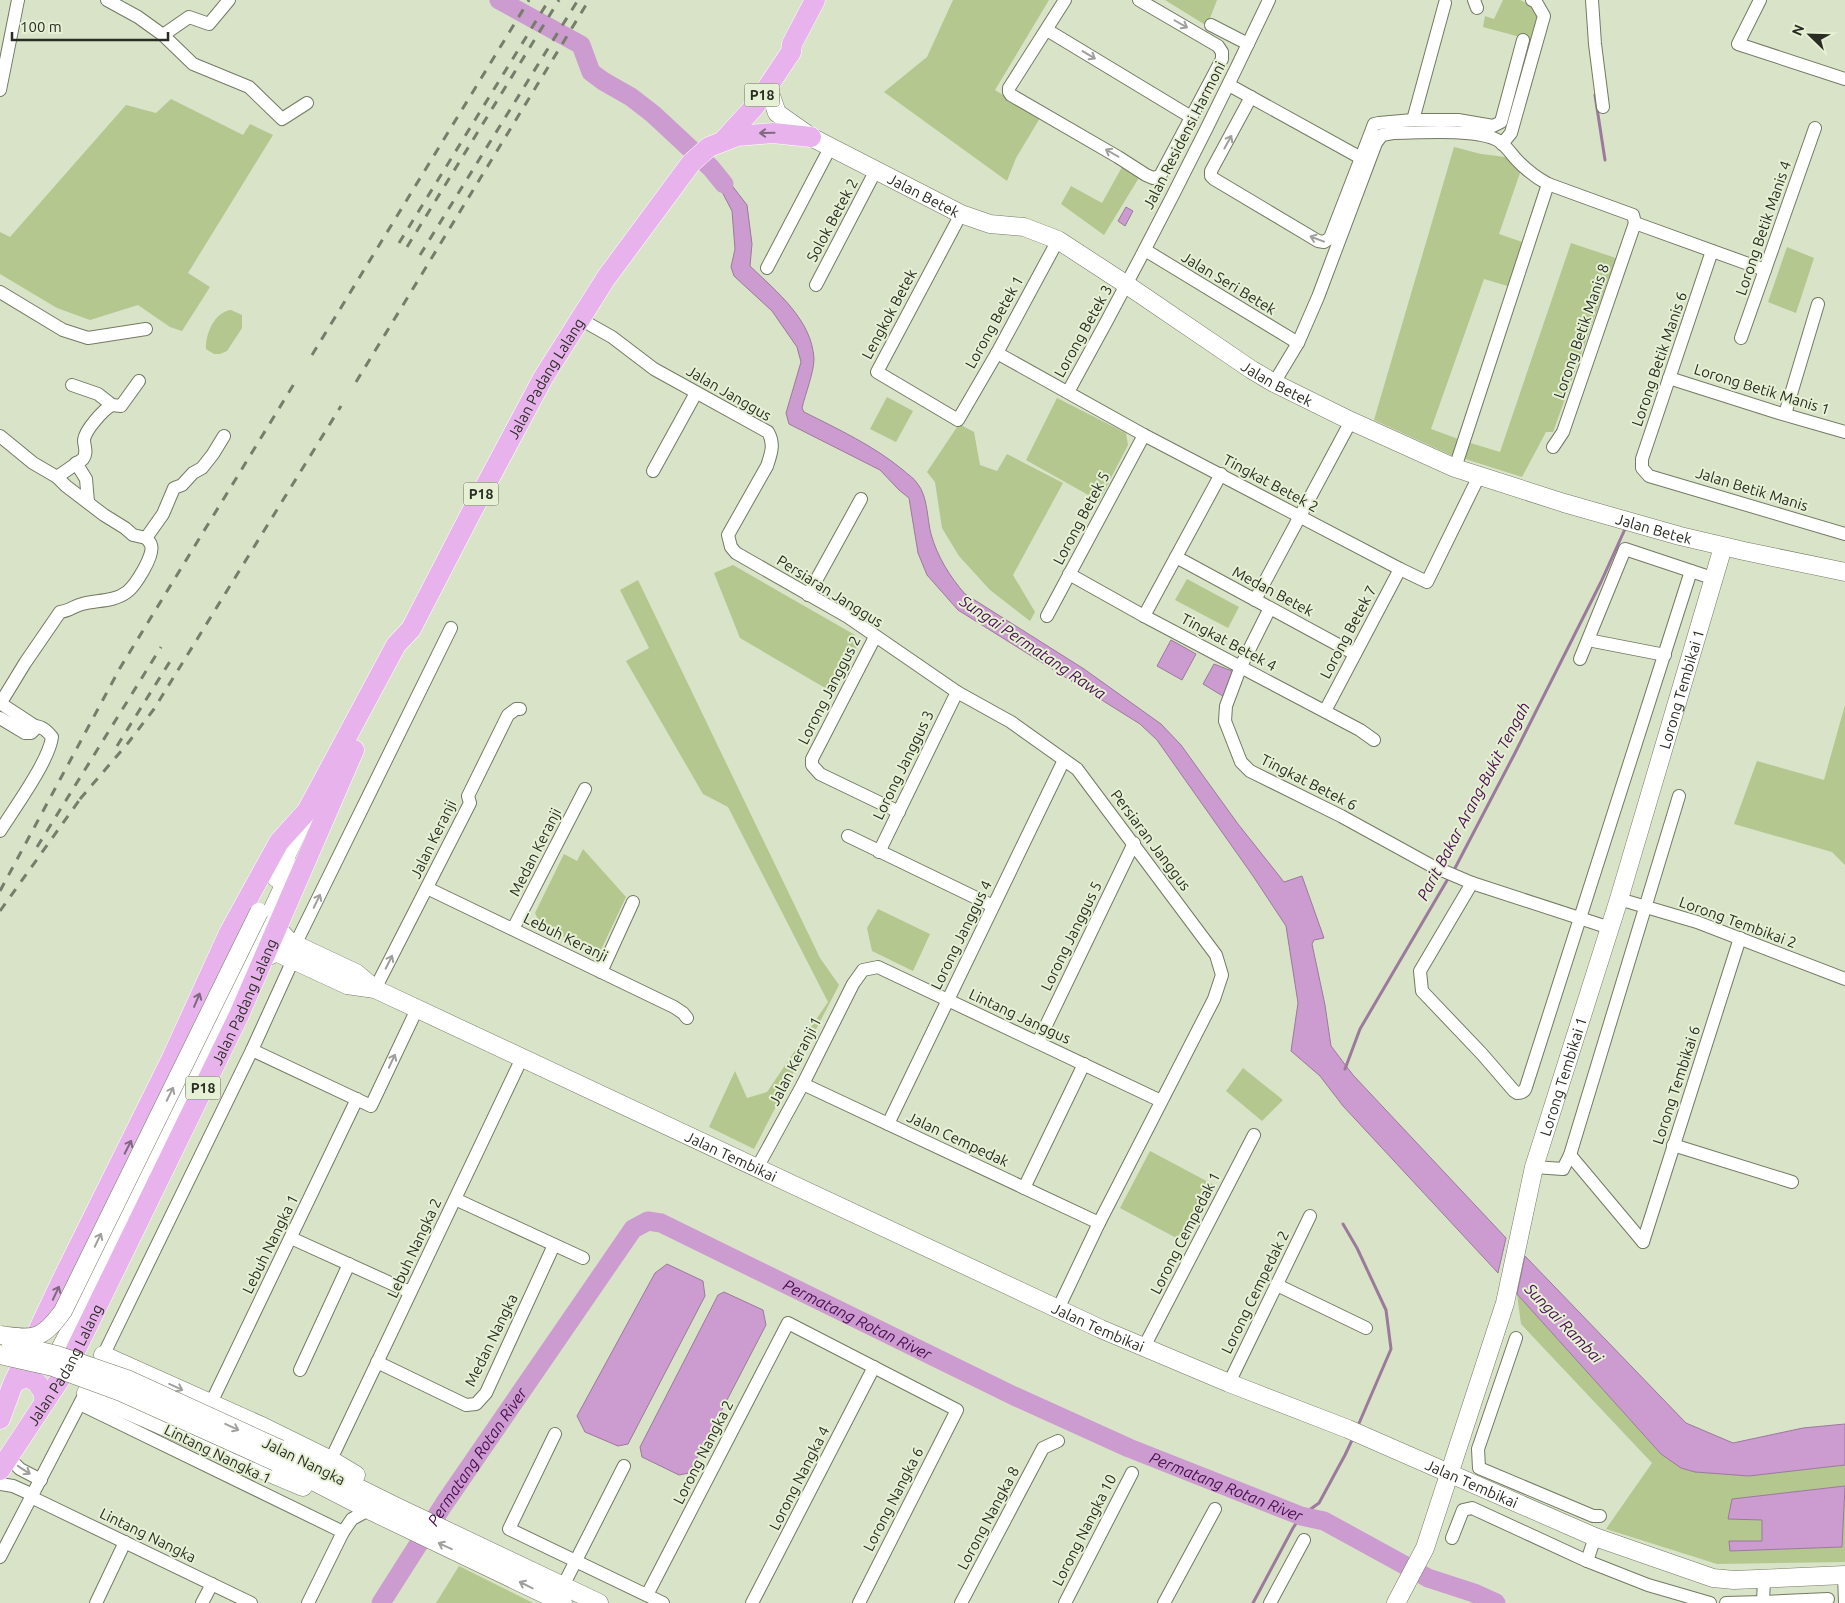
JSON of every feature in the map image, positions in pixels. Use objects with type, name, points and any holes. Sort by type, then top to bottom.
[{"type":"main road","name":"P18","points":[[713,146],[755,106],[791,52],[792,44],[815,0]]},
{"type":"main road","name":"Jalan Padang Lalang","points":[[0,1419],[13,1384],[66,1271],[171,1060],[229,933],[279,842],[307,811],[396,645],[411,629],[528,404],[606,278],[691,163],[713,146],[713,137],[748,99],[784,47],[792,44]]},
{"type":"main road","points":[[713,146],[737,136],[759,133],[811,137]]},
{"type":"main road","name":"Jalan Padang Lalang","points":[[4,1464],[46,1402],[59,1364],[239,1014],[264,959],[269,919],[408,648],[411,629]]},
{"type":"main road","points":[[30,1350],[37,1364],[43,1369],[58,1372],[59,1364]]},
{"type":"main road","points":[[13,1384],[21,1380],[34,1380],[41,1386],[46,1402]]},
{"type":"street","points":[[0,90],[18,0]]},
{"type":"street","points":[[108,0],[163,34],[193,64],[249,87],[282,119],[307,103]]},
{"type":"street","points":[[163,34],[189,17],[209,24],[229,0]]},
{"type":"street","points":[[1065,0],[1009,88],[1009,92],[1011,95],[1153,178],[1160,176],[1178,160],[1192,117],[1222,59],[1222,52],[1218,46],[1139,0]]},
{"type":"street","name":"Jalan Residensi Harmoni","points":[[1127,285],[1144,250],[1178,160],[1229,85],[1269,0]]},
{"type":"street","points":[[1502,144],[1510,133],[1544,16],[1536,2],[1532,0]]},
{"type":"street","points":[[1592,0],[1594,44],[1603,107]]},
{"type":"street","points":[[1760,0],[1738,44],[1845,79]]},
{"type":"street","points":[[1413,120],[1445,4]]},
{"type":"street","points":[[1211,25],[1248,44]]},
{"type":"street","points":[[1047,30],[1192,117]]},
{"type":"street","points":[[1251,97],[1211,171],[1211,176],[1318,241],[1324,242],[1330,238],[1374,124],[1413,120],[1458,120],[1493,126],[1501,122],[1523,40]]},
{"type":"street","points":[[1229,85],[1361,158]]},
{"type":"street","name":"Jalan Betek","points":[[768,87],[778,113],[811,137],[961,214],[990,224],[1024,227],[1058,240],[1274,383],[1351,421],[1455,468],[1598,513],[1723,547],[1845,572]]},
{"type":"street","name":"Lorong Betik Manis 4","points":[[1741,338],[1815,128]]},
{"type":"street","points":[[1274,383],[1298,342],[1318,297],[1376,143],[1382,135],[1393,132],[1462,133],[1494,138],[1526,168],[1548,184],[1633,215],[1635,223],[1765,270]]},
{"type":"street","points":[[767,268],[831,146]]},
{"type":"street","name":"Solok Betek 2","points":[[816,285],[876,170]]},
{"type":"street","points":[[1455,468],[1548,184]]},
{"type":"street","name":"Lengkok Betek","points":[[958,420],[877,372],[961,214]]},
{"type":"street","name":"Lorong Betik Manis 8","points":[[1552,447],[1562,432],[1635,223]]},
{"type":"street","name":"Lorong Betek 1","points":[[958,420],[997,353],[1058,240]]},
{"type":"street","name":"Jalan Seri Betek","points":[[1144,250],[1298,342]]},
{"type":"street","name":"Lorong Betik Manis 6","points":[[1649,476],[1642,468],[1642,459],[1712,251]]},
{"type":"street","name":"Lorong Betek 3","points":[[1068,392],[1127,285]]},
{"type":"street","points":[[0,292],[62,330],[88,338],[146,329]]},
{"type":"street","points":[[1785,414],[1818,304]]},
{"type":"street","name":"Jalan Janggus","points":[[580,319],[612,337],[654,369],[768,432],[772,439],[772,454],[728,535]]},
{"type":"street","name":"Tingkat Betek 2","points":[[997,353],[1144,435],[1427,582],[1479,476]]},
{"type":"street","name":"Lorong Betik Manis 1","points":[[1669,378],[1845,432]]},
{"type":"street","points":[[72,385],[98,394],[112,405],[121,406],[139,381]]},
{"type":"street","points":[[653,471],[696,393]]},
{"type":"street","points":[[57,477],[83,459],[86,455],[85,436],[103,410],[112,405]]},
{"type":"street","points":[[1255,600],[1351,421]]},
{"type":"street","name":"Lorong Betek 5","points":[[1047,616],[1144,435]]},
{"type":"street","points":[[0,436],[34,463],[57,477],[104,515],[133,535],[146,538],[151,544],[151,552],[146,565],[128,592],[118,597],[80,604],[68,611],[60,612],[0,704],[35,726],[41,727],[52,737],[51,746],[33,779],[0,831]]},
{"type":"street","points":[[146,538],[163,514],[174,488],[182,485],[202,468],[224,436]]},
{"type":"street","points":[[76,463],[86,478],[88,502]]},
{"type":"street","points":[[1144,616],[1221,474]]},
{"type":"street","name":"Jalan Betik Manis","points":[[1649,476],[1845,534]]},
{"type":"street","points":[[808,595],[861,499]]},
{"type":"street","name":"Persiaran Janggus","points":[[728,535],[731,548],[736,553],[848,617],[956,692],[1011,722],[1078,769],[1216,955],[1222,975],[1214,999],[1099,1223],[1058,1309]]},
{"type":"street","name":"Lorong Tembikai 1","points":[[1396,1603],[1425,1548],[1505,1303],[1534,1167],[1619,899],[1723,547]]},
{"type":"street","points":[[1580,659],[1625,549],[1715,579]]},
{"type":"street","name":"Medan Betek","points":[[1176,557],[1355,654]]},
{"type":"street","name":"Lorong Betek 7","points":[[1325,711],[1400,569]]},
{"type":"street","points":[[1472,884],[1420,971],[1422,991],[1482,1054],[1514,1091],[1517,1094],[1522,1093],[1525,1091],[1691,571]]},
{"type":"street","name":"Tingkat Betek 4","points":[[1069,574],[1144,616],[1360,730],[1374,740]]},
{"type":"street","name":"Tingkat Betek 6","points":[[1270,608],[1241,666],[1226,706],[1225,721],[1241,762],[1250,771],[1341,816],[1432,866],[1472,884],[1610,928]]},
{"type":"street","name":"Jalan Padang Lalang","points":[[0,1557],[104,1355],[252,1050],[294,952],[451,628]]},
{"type":"street","name":"Lorong Janggus 2","points":[[875,636],[812,759],[812,765],[820,774],[899,812]]},
{"type":"street","points":[[1588,640],[1665,655]]},
{"type":"street","name":"Lorong Janggus 3","points":[[879,852],[956,692]]},
{"type":"street","name":"Jalan Keranji","points":[[375,990],[470,803],[468,796],[508,714],[516,709],[520,709]]},
{"type":"street","points":[[0,718],[25,733],[31,733],[35,726]]},
{"type":"street","name":"Lorong Janggus 4","points":[[888,1124],[1064,760]]},
{"type":"street","name":"Medan Keranji","points":[[513,929],[585,789]]},
{"type":"street","name":"Lorong Tembikai 1","points":[[1534,1167],[1562,1169],[1570,1155],[1678,796]]},
{"type":"street","points":[[59,1364],[269,919],[292,847],[307,811]]},
{"type":"street","points":[[848,836],[993,906]]},
{"type":"street","name":"Lorong Janggus 5","points":[[1038,1042],[1134,843]]},
{"type":"street","name":"Lebuh Keranji","points":[[427,888],[674,1007],[683,1012],[687,1018]]},
{"type":"street","name":"Lorong Tembikai 2","points":[[1619,899],[1697,922],[1845,979]]},
{"type":"street","points":[[601,972],[633,902]]},
{"type":"street","points":[[0,1335],[33,1338],[51,1328],[63,1311],[269,919]]},
{"type":"street","name":"Jalan Tembikai","points":[[269,919],[294,952],[347,985],[375,990],[417,1009],[1058,1309],[1230,1383],[1355,1432],[1450,1473],[1514,1492],[1568,1525],[1595,1537],[1713,1578],[1734,1580],[1845,1575]]},
{"type":"street","name":"Lorong Tembikai 6","points":[[1570,1155],[1642,1242],[1740,938]]},
{"type":"street","name":"Jalan Tembikai","points":[[264,959],[274,953],[294,952]]},
{"type":"street","name":"Lintang Janggus","points":[[863,970],[878,967],[1161,1101]]},
{"type":"street","name":"Jalan Keranji 1","points":[[757,1168],[803,1084],[853,984],[863,970]]},
{"type":"street","points":[[252,1050],[371,1106],[417,1009]]},
{"type":"street","name":"Lebuh Nangka 2","points":[[335,1451],[522,1058]]},
{"type":"street","points":[[1024,1188],[1084,1064]]},
{"type":"street","name":"Jalan Cempedak","points":[[803,1084],[1099,1223]]},
{"type":"street","name":"Lebuh Nangka 1","points":[[211,1403],[357,1099]]},
{"type":"street","name":"Lorong Cempedak 1","points":[[1144,1347],[1254,1134]]},
{"type":"street","points":[[1673,1145],[1792,1182]]},
{"type":"street","points":[[455,1199],[583,1258]]},
{"type":"street","name":"Lorong Cempedak 2","points":[[1230,1383],[1310,1216]]},
{"type":"street","points":[[291,1238],[410,1292]]},
{"type":"street","name":"Medan Nangka","points":[[377,1362],[466,1405],[476,1404],[486,1393],[554,1245]]},
{"type":"street","points":[[300,1370],[349,1264]]},
{"type":"street","points":[[1277,1285],[1366,1328]]},
{"type":"street","name":"Lorong Nangka 2","points":[[647,1595],[788,1323],[874,1367]]},
{"type":"street","points":[[1516,1338],[1478,1449],[1478,1465],[1514,1492],[1576,1509],[1593,1516],[1600,1516]]},
{"type":"street","name":"Jalan Nangka","points":[[0,1341],[59,1364]]},
{"type":"street","name":"Jalan Nangka","points":[[0,1355],[59,1364],[127,1379],[278,1455],[395,1506],[492,1560],[563,1594],[599,1603]]},
{"type":"street","points":[[104,1355],[331,1460],[383,1491],[395,1506]]},
{"type":"street","points":[[116,1405],[111,1393],[113,1381],[120,1371],[131,1367]]},
{"type":"street","name":"Lorong Nangka 6","points":[[859,1603],[957,1410],[874,1367]]},
{"type":"street","name":"Lorong Nangka 4","points":[[752,1603],[874,1367]]},
{"type":"street","points":[[83,1398],[116,1405],[237,1460],[368,1512]]},
{"type":"street","name":"Lintang Nangka 1","points":[[83,1398],[343,1532]]},
{"type":"street","points":[[1472,1404],[1491,1412]]},
{"type":"street","points":[[555,1434],[509,1529],[663,1603]]},
{"type":"street","name":"Lorong Nangka 8","points":[[961,1603],[1043,1448],[1058,1441]]},
{"type":"street","name":"Jalan Nangka","points":[[278,1455],[368,1512],[492,1560]]},
{"type":"street","points":[[4,1464],[20,1468],[41,1480]]},
{"type":"street","points":[[563,1594],[576,1561],[624,1466]]},
{"type":"street","name":"Lorong Nangka 10","points":[[1065,1603],[1132,1473]]},
{"type":"street","name":"Lintang Nangka","points":[[0,1484],[13,1486],[251,1603]]},
{"type":"street","points":[[1452,1538],[1463,1510],[1472,1508],[1587,1561],[1648,1585],[1710,1603]]},
{"type":"street","points":[[1164,1603],[1215,1509]]},
{"type":"street","points":[[1568,1525],[1576,1509]]},
{"type":"street","points":[[308,1603],[343,1532],[352,1519],[368,1512]]},
{"type":"street","points":[[1587,1561],[1595,1537]]},
{"type":"street","points":[[1270,1603],[1304,1540]]},
{"type":"street","points":[[96,1603],[125,1542]]},
{"type":"street","points":[[1844,1603],[1845,1575]]},
{"type":"street","points":[[1763,1602],[1764,1579]]},
{"type":"street","points":[[202,1603],[212,1584]]},
{"type":"street","points":[[1726,1603],[1828,1599]]},
{"type":"green space","points":[[953,0],[1049,0],[995,90],[1040,118],[1016,158],[1007,181],[884,92],[927,57]]},
{"type":"green space","points":[[1165,0],[1217,0],[1207,26]]},
{"type":"green space","points":[[1503,0],[1520,0],[1533,6],[1538,18],[1532,40],[1483,27],[1485,16],[1494,19]]},
{"type":"green space","points":[[171,99],[243,135],[250,124],[273,135],[188,273],[210,287],[182,331],[170,327],[138,305],[90,320],[57,308],[0,274],[0,232],[10,237],[126,105],[156,113]]},
{"type":"green space","points":[[1454,147],[1481,154],[1513,158],[1522,167],[1499,234],[1525,243],[1511,287],[1484,279],[1431,429],[1461,440],[1455,457],[1374,420]]},
{"type":"green space","points":[[1122,167],[1140,176],[1104,235],[1061,204],[1071,186],[1102,203]]},
{"type":"green space","points":[[1571,243],[1616,258],[1553,432],[1546,432],[1522,477],[1462,458],[1467,442],[1500,452]]},
{"type":"green space","points":[[1787,247],[1814,258],[1796,313],[1768,302]]},
{"type":"green space","points":[[231,310],[242,315],[242,328],[227,351],[214,354],[206,349],[209,331],[220,315]]},
{"type":"green space","points":[[887,397],[913,411],[896,442],[870,429]]},
{"type":"green space","points":[[1057,398],[1126,433],[1128,445],[1099,501],[1026,460]]},
{"type":"green space","points":[[959,424],[974,432],[980,465],[997,471],[1007,454],[1063,483],[1013,575],[1035,612],[1030,621],[990,590],[959,556],[942,528],[935,482],[927,472]]},
{"type":"green space","points":[[733,565],[855,635],[858,645],[832,692],[740,638],[714,573]]},
{"type":"green space","points":[[1187,579],[1239,607],[1228,628],[1175,600]]},
{"type":"green space","points":[[638,580],[820,958],[839,985],[754,1149],[709,1127],[735,1071],[747,1098],[767,1092],[828,1002],[728,807],[703,794],[626,661],[649,648],[620,590]]},
{"type":"green space","points":[[1845,705],[1845,865],[1832,852],[1734,824],[1757,761],[1824,780]]},
{"type":"green space","points":[[583,849],[626,897],[599,954],[541,926],[535,913],[564,854],[577,861]]},
{"type":"green space","points":[[878,909],[930,934],[913,971],[872,951],[867,928]]},
{"type":"green space","points":[[1243,1068],[1283,1100],[1262,1121],[1226,1091]]},
{"type":"green space","points":[[1150,1151],[1214,1185],[1184,1242],[1120,1208]]},
{"type":"green space","points":[[1517,1294],[1661,1454],[1749,1476],[1845,1465],[1845,1562],[1717,1564],[1606,1529],[1652,1463],[1521,1324]]},
{"type":"green space","points":[[459,1566],[533,1603],[436,1603]]},
{"type":"water","points":[[713,161],[747,205],[752,244],[750,266],[782,297],[800,319],[812,345],[814,364],[802,408],[804,412],[843,431],[868,446],[892,461],[914,479],[923,494],[931,534],[940,558],[954,581],[965,594],[1084,669],[1161,724],[1181,745],[1238,824],[1284,882],[1302,876],[1324,938],[1314,940],[1312,944],[1325,1005],[1331,1046],[1353,1075],[1506,1238],[1498,1273],[1343,1106],[1320,1076],[1291,1051],[1298,1003],[1286,926],[1157,740],[1140,724],[958,610],[927,575],[918,553],[909,498],[880,470],[789,424],[786,413],[801,362],[797,347],[772,311],[734,276],[731,267],[735,249],[732,211],[719,186],[703,172]]},
{"type":"water","points":[[1126,207],[1133,211],[1125,226],[1118,221]]},
{"type":"water","points":[[1171,640],[1196,654],[1182,680],[1157,666]]},
{"type":"water","points":[[1214,664],[1232,671],[1235,681],[1226,698],[1203,684]]},
{"type":"water","name":"Sungai Rambai","points":[[1525,1256],[1686,1423],[1733,1443],[1803,1428],[1845,1424],[1845,1465],[1749,1476],[1695,1472],[1681,1468],[1661,1454],[1517,1294]]},
{"type":"water","points":[[667,1264],[703,1281],[705,1296],[628,1444],[618,1446],[585,1432],[577,1416],[655,1273]]},
{"type":"water","points":[[724,1292],[763,1310],[766,1325],[689,1473],[679,1475],[642,1457],[640,1447],[718,1295]]},
{"type":"water","points":[[1845,1486],[1842,1547],[1730,1551],[1729,1541],[1762,1541],[1762,1520],[1728,1519],[1732,1499]]},
{"type":"waterway","name":"Sungai Permatang Rawa","points":[[499,0],[581,45],[591,72],[631,97],[653,114],[711,168],[724,184]]},
{"type":"waterway","name":"Parit Bakar Arang-Bukit Tengah","points":[[1595,95],[1605,160]]},
{"type":"waterway","name":"Parit Bakar Arang-Bukit Tengah","points":[[1453,872],[1601,582],[1625,529]]},
{"type":"waterway","name":"Parit Bakar Arang-Bukit Tengah","points":[[1345,1069],[1360,1029],[1449,877]]},
{"type":"waterway","name":"Permatang Rotan River","points":[[381,1603],[444,1504],[633,1229],[648,1221],[661,1223],[1014,1396],[1129,1448],[1301,1516],[1324,1521],[1428,1578],[1474,1593],[1496,1603]]},
{"type":"waterway","points":[[1343,1224],[1357,1248],[1386,1310],[1391,1349],[1357,1428]]},
{"type":"waterway","name":"Permatang Rotan River","points":[[1253,1603],[1293,1528],[1301,1516],[1319,1503],[1353,1438]]},
{"type":"railway","points":[[312,355],[529,0]]},
{"type":"railway","points":[[399,243],[549,0]]},
{"type":"railway","points":[[407,247],[559,0]]},
{"type":"railway","points":[[420,255],[578,0]]},
{"type":"railway","points":[[356,382],[589,0]]},
{"type":"railway","points":[[0,891],[120,668],[297,379]]},
{"type":"railway","points":[[80,799],[128,743],[154,709],[341,406]]},
{"type":"railway","points":[[37,847],[161,647]]},
{"type":"railway","points":[[117,746],[174,655]]},
{"type":"railway","points":[[0,911],[83,795]]}]
